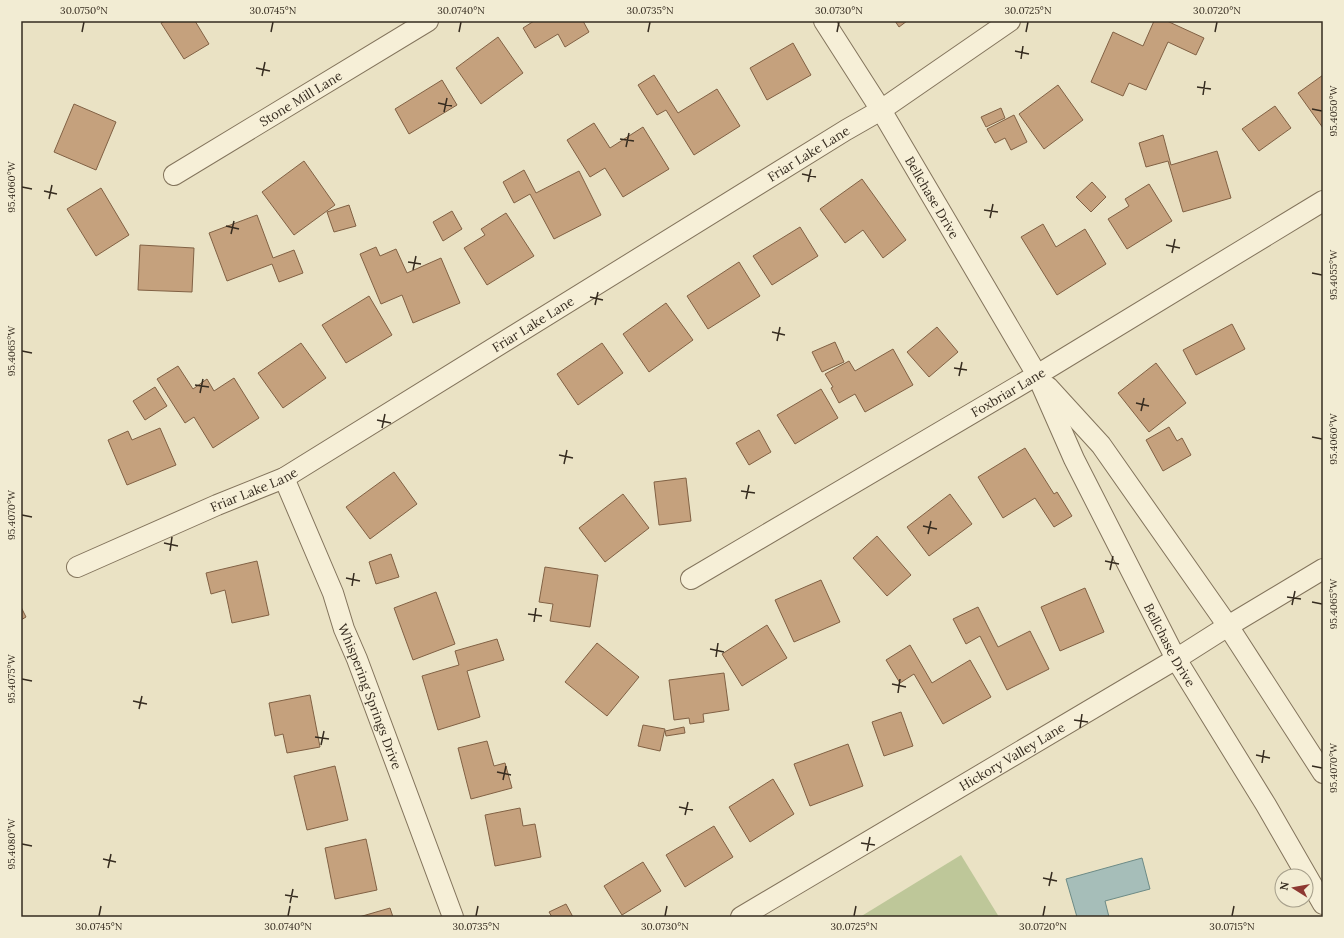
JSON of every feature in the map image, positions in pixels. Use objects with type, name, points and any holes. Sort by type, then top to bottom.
[{"type":"street","name":"Stone Mill Lane","points":[[174,175],[428,21]]},
{"type":"street","name":"Bellchase Drive","points":[[824,21],[881,110],[1038,375],[1074,459],[1176,659],[1266,805],[1323,904]]},
{"type":"street","name":"Friar Lake Lane","points":[[77,567],[217,505],[284,478],[846,130],[881,110],[1010,21]]},
{"type":"street","name":"Foxbriar Lane","points":[[691,579],[1038,375],[1323,201]]},
{"type":"street","name":"Bellchase Drive","points":[[1038,375],[1101,445],[1228,626],[1323,773]]},
{"type":"street","name":"Whispering Springs Drive","points":[[284,478],[333,593],[344,629],[357,659],[453,917]]},
{"type":"street","name":"Hickory Valley Lane","points":[[741,917],[1176,659],[1323,569]]},
{"type":"green space","points":[[961,855],[999,917],[860,917]]},
{"type":"water","points":[[1142,858],[1150,889],[1105,901],[1109,917],[1077,917],[1066,879]]},
{"type":"building","points":[[165,21],[195,21],[209,44],[184,59],[161,23]]},
{"type":"building","points":[[534,21],[583,21],[589,32],[565,47],[558,34],[535,48],[523,28]]},
{"type":"building","points":[[895,21],[907,21],[899,27]]},
{"type":"building","points":[[1154,21],[1167,21],[1204,38],[1196,55],[1168,42],[1146,90],[1129,83],[1123,96],[1091,82],[1113,32],[1143,46]]},
{"type":"building","points":[[498,37],[523,73],[481,104],[456,68]]},
{"type":"building","points":[[793,43],[811,75],[767,100],[750,68]]},
{"type":"building","points":[[654,75],[678,113],[717,89],[740,126],[694,155],[666,110],[657,115],[638,85]]},
{"type":"building","points":[[1323,75],[1323,128],[1298,93]]},
{"type":"building","points":[[442,80],[457,105],[409,134],[395,109]]},
{"type":"building","points":[[1058,85],[1083,120],[1044,149],[1019,114]]},
{"type":"building","points":[[74,104],[116,122],[96,170],[54,152]]},
{"type":"building","points":[[1275,106],[1291,128],[1259,151],[1242,129]]},
{"type":"building","points":[[1001,108],[1005,118],[986,127],[981,117]]},
{"type":"building","points":[[1014,115],[1027,142],[1011,150],[1005,138],[995,143],[987,129]]},
{"type":"building","points":[[594,123],[610,148],[643,127],[669,169],[623,197],[605,168],[590,177],[567,140]]},
{"type":"building","points":[[1163,135],[1171,165],[1217,151],[1231,198],[1183,212],[1168,161],[1146,167],[1139,143]]},
{"type":"building","points":[[304,161],[335,205],[294,235],[262,192]]},
{"type":"building","points":[[524,170],[536,193],[579,171],[601,215],[554,239],[530,194],[514,203],[503,182]]},
{"type":"building","points":[[862,179],[906,240],[883,258],[863,230],[845,243],[820,209]]},
{"type":"building","points":[[1092,182],[1106,197],[1091,212],[1076,197]]},
{"type":"building","points":[[1149,184],[1172,221],[1127,249],[1108,219],[1129,206],[1125,199]]},
{"type":"building","points":[[101,188],[129,235],[96,256],[67,209]]},
{"type":"building","points":[[349,205],[356,226],[334,232],[327,212]]},
{"type":"building","points":[[452,211],[462,229],[443,241],[433,222]]},
{"type":"building","points":[[506,213],[534,256],[487,285],[464,248],[485,235],[481,229]]},
{"type":"building","points":[[257,215],[273,258],[294,250],[303,273],[279,282],[272,264],[227,281],[209,233]]},
{"type":"building","points":[[1043,224],[1056,247],[1085,229],[1106,264],[1057,295],[1021,237]]},
{"type":"building","points":[[800,227],[818,256],[772,285],[753,256]]},
{"type":"building","points":[[140,245],[194,248],[192,292],[138,290]]},
{"type":"building","points":[[376,247],[380,256],[396,249],[407,273],[441,258],[460,303],[413,323],[402,295],[381,304],[360,254]]},
{"type":"building","points":[[739,262],[760,296],[708,329],[687,296]]},
{"type":"building","points":[[369,296],[392,335],[346,363],[322,325]]},
{"type":"building","points":[[666,303],[693,340],[649,372],[623,334]]},
{"type":"building","points":[[1232,324],[1245,349],[1196,375],[1183,350]]},
{"type":"building","points":[[937,327],[958,352],[929,377],[907,352]]},
{"type":"building","points":[[835,342],[844,362],[822,372],[812,352]]},
{"type":"building","points":[[301,343],[326,378],[283,408],[258,373]]},
{"type":"building","points":[[602,343],[623,373],[578,405],[557,374]]},
{"type":"building","points":[[893,349],[913,385],[865,412],[855,394],[839,403],[831,388],[833,387],[825,374],[849,361],[855,371]]},
{"type":"building","points":[[1156,363],[1186,403],[1149,432],[1118,393]]},
{"type":"building","points":[[178,366],[193,389],[207,379],[214,391],[234,378],[259,418],[213,448],[194,417],[185,423],[157,379]]},
{"type":"building","points":[[155,387],[167,406],[145,420],[133,401]]},
{"type":"building","points":[[821,389],[838,418],[795,444],[777,415]]},
{"type":"building","points":[[1169,427],[1177,441],[1182,438],[1191,455],[1163,471],[1146,440]]},
{"type":"building","points":[[160,428],[176,465],[127,485],[108,440],[128,431],[132,440]]},
{"type":"building","points":[[759,430],[771,452],[749,465],[736,443]]},
{"type":"building","points":[[1025,448],[1054,494],[1057,492],[1072,516],[1054,527],[1035,498],[1003,518],[978,477]]},
{"type":"building","points":[[394,472],[417,504],[370,539],[346,507]]},
{"type":"building","points":[[686,478],[691,521],[659,525],[654,482]]},
{"type":"building","points":[[623,494],[649,528],[605,562],[579,528]]},
{"type":"building","points":[[950,494],[972,524],[929,556],[907,527]]},
{"type":"building","points":[[877,536],[911,575],[887,596],[853,558]]},
{"type":"building","points":[[391,554],[399,577],[376,584],[369,562]]},
{"type":"building","points":[[257,561],[269,615],[232,623],[225,590],[211,594],[206,573]]},
{"type":"building","points":[[545,567],[598,575],[590,627],[550,621],[553,604],[539,602]]},
{"type":"building","points":[[821,580],[840,622],[794,642],[775,600]]},
{"type":"building","points":[[1085,588],[1104,632],[1060,651],[1041,607]]},
{"type":"building","points":[[436,592],[455,644],[413,660],[394,608]]},
{"type":"building","points":[[21,607],[26,617],[21,620]]},
{"type":"building","points":[[978,607],[998,647],[1030,631],[1049,669],[1007,690],[980,636],[966,644],[953,619]]},
{"type":"building","points":[[767,625],[787,658],[742,686],[722,654]]},
{"type":"building","points":[[497,639],[504,660],[467,671],[480,717],[438,730],[422,676],[459,665],[455,651]]},
{"type":"building","points":[[597,643],[639,677],[607,716],[565,682]]},
{"type":"building","points":[[910,645],[932,683],[970,660],[991,697],[943,724],[914,674],[900,683],[886,660]]},
{"type":"building","points":[[724,673],[729,710],[703,714],[704,722],[690,724],[689,718],[674,720],[669,680]]},
{"type":"building","points":[[310,695],[320,747],[287,753],[283,734],[275,736],[269,703]]},
{"type":"building","points":[[901,712],[913,746],[884,756],[872,722]]},
{"type":"building","points":[[643,725],[665,729],[660,751],[638,746]]},
{"type":"building","points":[[684,727],[685,733],[666,736],[665,731]]},
{"type":"building","points":[[487,741],[494,766],[505,763],[512,788],[471,799],[458,748]]},
{"type":"building","points":[[848,744],[863,786],[810,806],[794,764]]},
{"type":"building","points":[[335,766],[348,820],[307,830],[294,776]]},
{"type":"building","points":[[773,779],[794,814],[750,842],[729,807]]},
{"type":"building","points":[[520,808],[523,826],[535,824],[541,857],[495,866],[485,815]]},
{"type":"building","points":[[714,826],[733,857],[685,887],[666,855]]},
{"type":"building","points":[[366,839],[377,890],[335,899],[325,848]]},
{"type":"building","points":[[643,862],[661,891],[622,915],[604,886]]},
{"type":"building","points":[[566,904],[573,917],[552,917],[549,912]]},
{"type":"building","points":[[390,908],[393,917],[359,917]]}]
